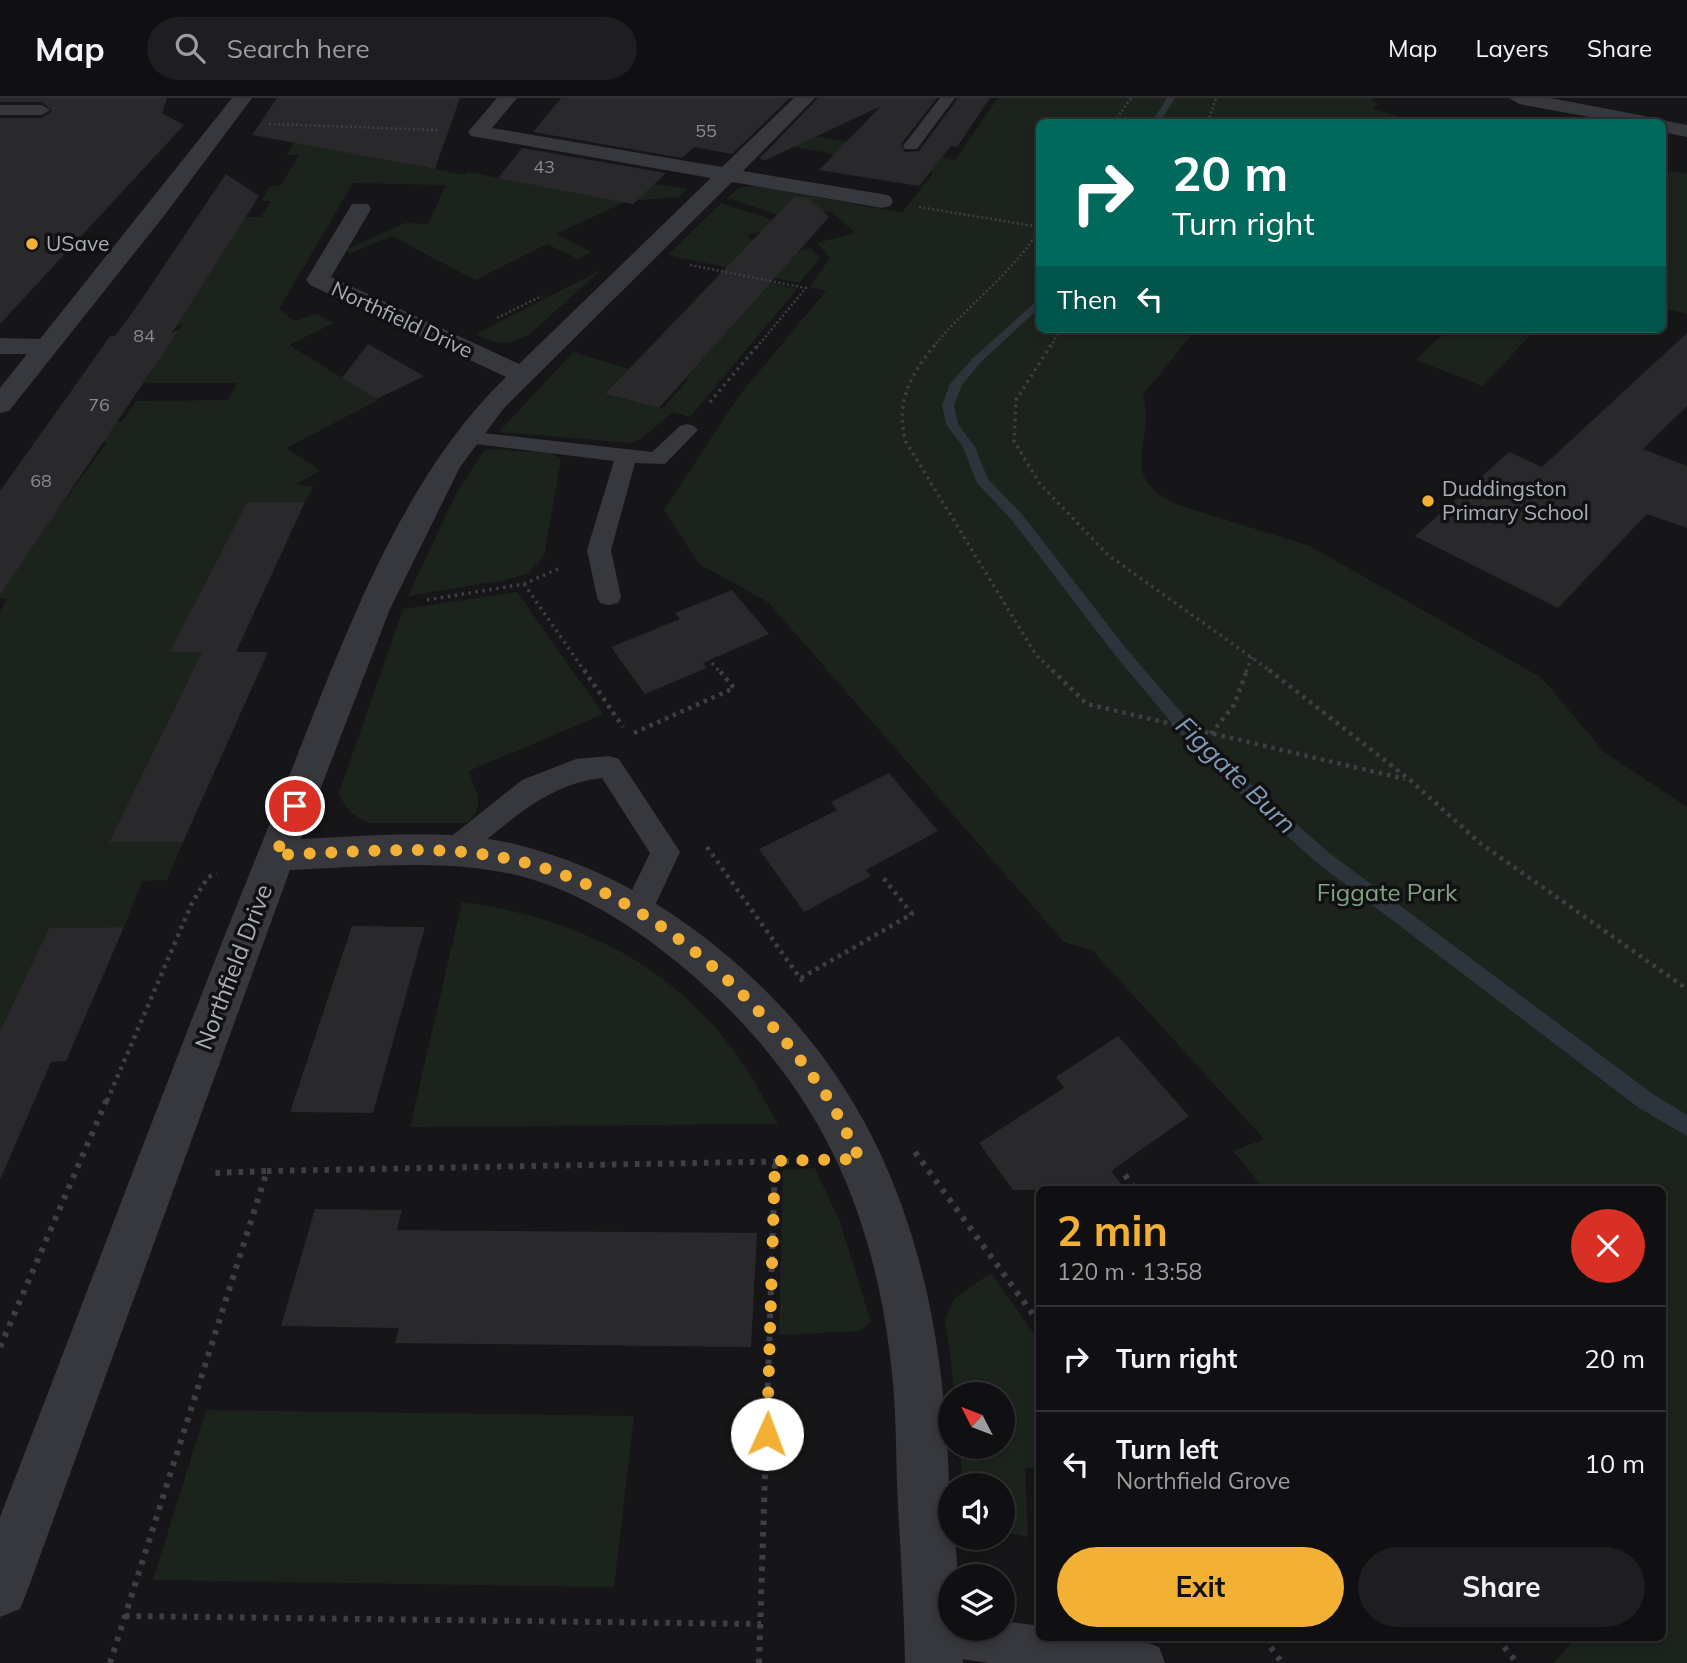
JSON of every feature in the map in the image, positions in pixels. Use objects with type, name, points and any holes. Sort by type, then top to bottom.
[{"type":"street","points":[[0,405],[159,207],[242,98]]},
{"type":"street","points":[[478,132],[507,98]]},
{"type":"street","name":"Northfield Drive","points":[[0,1589],[276,855],[374,609],[427,500],[466,437],[523,374],[805,98]]},
{"type":"street","points":[[1519,98],[1629,119]]},
{"type":"street","points":[[1666,127],[1687,131]]},
{"type":"street","points":[[478,132],[882,201]]},
{"type":"street","name":"Northfield Drive","points":[[360,209],[318,280],[503,368],[523,374]]},
{"type":"street","points":[[0,346],[46,347]]},
{"type":"street","points":[[276,855],[453,851],[487,854],[552,871],[638,909],[707,962],[748,1000],[796,1055],[829,1100],[860,1159],[901,1279],[917,1370],[934,1648]]},
{"type":"lane","points":[[911,146],[948,98]]},
{"type":"lane","points":[[0,110],[42,110]]},
{"type":"lane","points":[[466,437],[657,459],[687,430]]},
{"type":"lane","points":[[609,597],[599,550],[627,454]]},
{"type":"lane","points":[[453,851],[532,788],[576,770],[609,767],[665,852],[638,909]]},
{"type":"lane","points":[[934,1648],[1125,1653]]},
{"type":"path","points":[[1116,119],[1131,98]]},
{"type":"path","points":[[1209,119],[1216,98]]},
{"type":"path","points":[[221,123],[478,132]]},
{"type":"path","points":[[882,201],[1036,227]]},
{"type":"path","points":[[1036,234],[1003,276],[916,369],[905,390],[901,409],[906,442],[1036,655],[1087,704],[1410,780]]},
{"type":"path","points":[[687,430],[806,288],[689,265]]},
{"type":"path","points":[[1058,333],[1016,400],[1014,441],[1040,484],[1108,555],[1252,657],[1410,780],[1480,842],[1573,911],[1687,989]]},
{"type":"path","points":[[374,609],[524,584],[599,550]]},
{"type":"path","points":[[524,584],[629,736],[734,688],[712,663]]},
{"type":"path","points":[[1211,734],[1234,705],[1252,657]]},
{"type":"path","points":[[706,846],[808,989]]},
{"type":"path","points":[[801,978],[912,914],[881,875]]},
{"type":"path","points":[[0,1348],[192,903]]},
{"type":"path","points":[[156,1174],[860,1159],[901,1133],[1036,1316]]},
{"type":"path","points":[[759,1663],[775,1161]]},
{"type":"path","points":[[110,1663],[267,1171]]},
{"type":"path","points":[[1125,1175],[1132,1186]]},
{"type":"path","points":[[125,1616],[761,1624]]},
{"type":"path","points":[[1267,1641],[1282,1663]]},
{"type":"path","points":[[1499,1641],[1517,1663]]},
{"type":"green space","name":"Figgate Park","points":[[998,98],[1375,98],[1371,101],[1378,104],[1373,109],[1407,119],[1036,119],[1036,333],[1193,333],[1143,395],[1146,412],[1142,470],[1147,482],[1158,494],[1178,505],[1310,546],[1542,678],[1604,752],[1687,807],[1687,1663],[1554,1663],[1572,1641],[1666,1641],[1666,1186],[1262,1186],[1233,1151],[1264,1139],[1092,950],[1064,942],[768,602],[699,564],[664,510],[738,397],[826,291],[810,287],[830,258],[817,243],[855,233],[831,211],[793,220],[727,198],[739,188],[755,186],[902,213],[933,173],[900,151],[955,160]]},
{"type":"green space","points":[[807,135],[852,142],[867,160],[795,147]]},
{"type":"green space","points":[[295,142],[464,175],[468,172],[541,186],[641,182],[688,189],[678,197],[627,201],[556,234],[591,252],[578,259],[547,244],[475,280],[392,236],[351,253],[345,250],[405,223],[428,224],[446,185],[353,183],[279,309],[294,321],[317,314],[334,323],[289,345],[378,400],[287,448],[320,471],[296,484],[313,487],[305,502],[247,502],[171,651],[202,652],[109,842],[183,842],[167,880],[142,881],[124,927],[49,928],[0,1031],[0,611],[8,599],[0,598],[0,561],[27,555],[47,525],[51,501],[64,501],[107,443],[90,443],[104,422],[122,422],[136,401],[228,400],[237,383],[144,383],[153,370],[140,370],[152,352],[164,352],[182,325],[171,325],[195,288],[201,287],[222,254],[228,217],[261,217],[271,201],[261,201],[270,186],[280,186],[299,155],[286,155]]},
{"type":"green space","points":[[1666,171],[1687,174],[1687,314],[1666,309]]},
{"type":"green space","points":[[721,203],[788,225],[747,235],[769,259],[811,248],[820,258],[799,283],[668,255]]},
{"type":"green space","points":[[601,270],[523,338],[503,343],[476,334]]},
{"type":"green space","points":[[770,282],[797,289],[690,417],[673,412],[642,438],[631,443],[499,432],[573,352],[629,369],[606,395],[662,409]]},
{"type":"green space","points":[[1444,333],[1532,333],[1483,386],[1416,360]]},
{"type":"green space","points":[[489,449],[551,453],[561,459],[544,557],[528,573],[505,580],[408,596],[457,492],[483,452]]},
{"type":"green space","points":[[517,592],[603,714],[469,771],[478,805],[473,817],[466,823],[368,823],[354,814],[339,793],[403,609]]},
{"type":"green space","points":[[462,902],[541,919],[579,932],[648,968],[708,1019],[752,1077],[778,1124],[410,1127]]},
{"type":"green space","points":[[815,1168],[840,1222],[871,1322],[859,1331],[779,1335],[783,1170]]},
{"type":"green space","points":[[991,1273],[1036,1337],[1036,1468],[1025,1468],[1028,1537],[1015,1534],[1015,1473],[962,1473],[961,1460],[1015,1460],[1015,1382],[953,1382],[945,1318],[954,1299]]},
{"type":"green space","points":[[206,1410],[634,1416],[614,1587],[153,1580]]},
{"type":"building","points":[[0,98],[167,98],[162,113],[184,125],[0,324],[0,118],[42,118],[52,111],[42,102],[0,102]]},
{"type":"building","points":[[277,98],[460,98],[435,169],[252,135]]},
{"type":"building","points":[[561,98],[790,98],[732,154],[694,147],[682,158],[533,132]]},
{"type":"building","points":[[818,98],[937,98],[901,144],[905,152],[919,151],[958,98],[990,98],[957,147],[951,146],[919,186],[819,170],[881,106],[766,160],[759,159]]},
{"type":"building","points":[[522,148],[666,173],[633,204],[498,178]]},
{"type":"building","points":[[226,174],[259,196],[172,333],[179,330],[0,595],[0,491],[110,336],[115,336],[139,303]]},
{"type":"building","points":[[795,196],[808,198],[829,217],[659,408],[605,394]]},
{"type":"building","points":[[1687,333],[1687,406],[1643,449],[1687,466],[1687,528],[1647,514],[1558,608],[1415,536],[1509,452],[1542,467]]},
{"type":"building","points":[[368,344],[424,376],[377,399],[342,378]]},
{"type":"building","points":[[247,502],[305,502],[236,652],[268,652],[183,842],[109,842],[202,652],[170,652]]},
{"type":"building","points":[[732,590],[769,634],[703,663],[707,668],[645,694],[611,647],[680,619],[675,613]]},
{"type":"building","points":[[889,773],[938,831],[866,870],[871,876],[804,912],[759,849],[837,810],[831,802]]},
{"type":"building","points":[[352,926],[425,927],[373,1113],[290,1112]]},
{"type":"building","points":[[124,927],[66,1061],[51,1062],[0,1180],[0,1031],[49,928]]},
{"type":"building","points":[[1118,1036],[1189,1116],[1111,1171],[1123,1186],[1036,1186],[1036,1190],[1013,1190],[979,1143],[1064,1088],[1056,1077]]},
{"type":"building","points":[[315,1209],[402,1210],[397,1230],[757,1233],[751,1347],[395,1343],[399,1328],[281,1326]]},
{"type":"waterway","name":"Figgate Burn","points":[[1158,119],[1171,98]]},
{"type":"waterway","name":"Figgate Burn","points":[[1036,305],[976,361],[956,384],[948,405],[952,424],[969,447],[982,480],[1016,516],[1120,651],[1208,755],[1322,857],[1646,1101],[1687,1126]]},
{"type":"place","name":"USave","points":[[32,244]]},
{"type":"place","name":"Duddingston Primary School","points":[[1428,501]]},
{"type":"route","points":[[295,806],[276,855],[453,851],[487,854],[563,875],[638,909],[707,962],[748,1000],[796,1055],[829,1100],[860,1159],[775,1161],[767,1434]]}]
